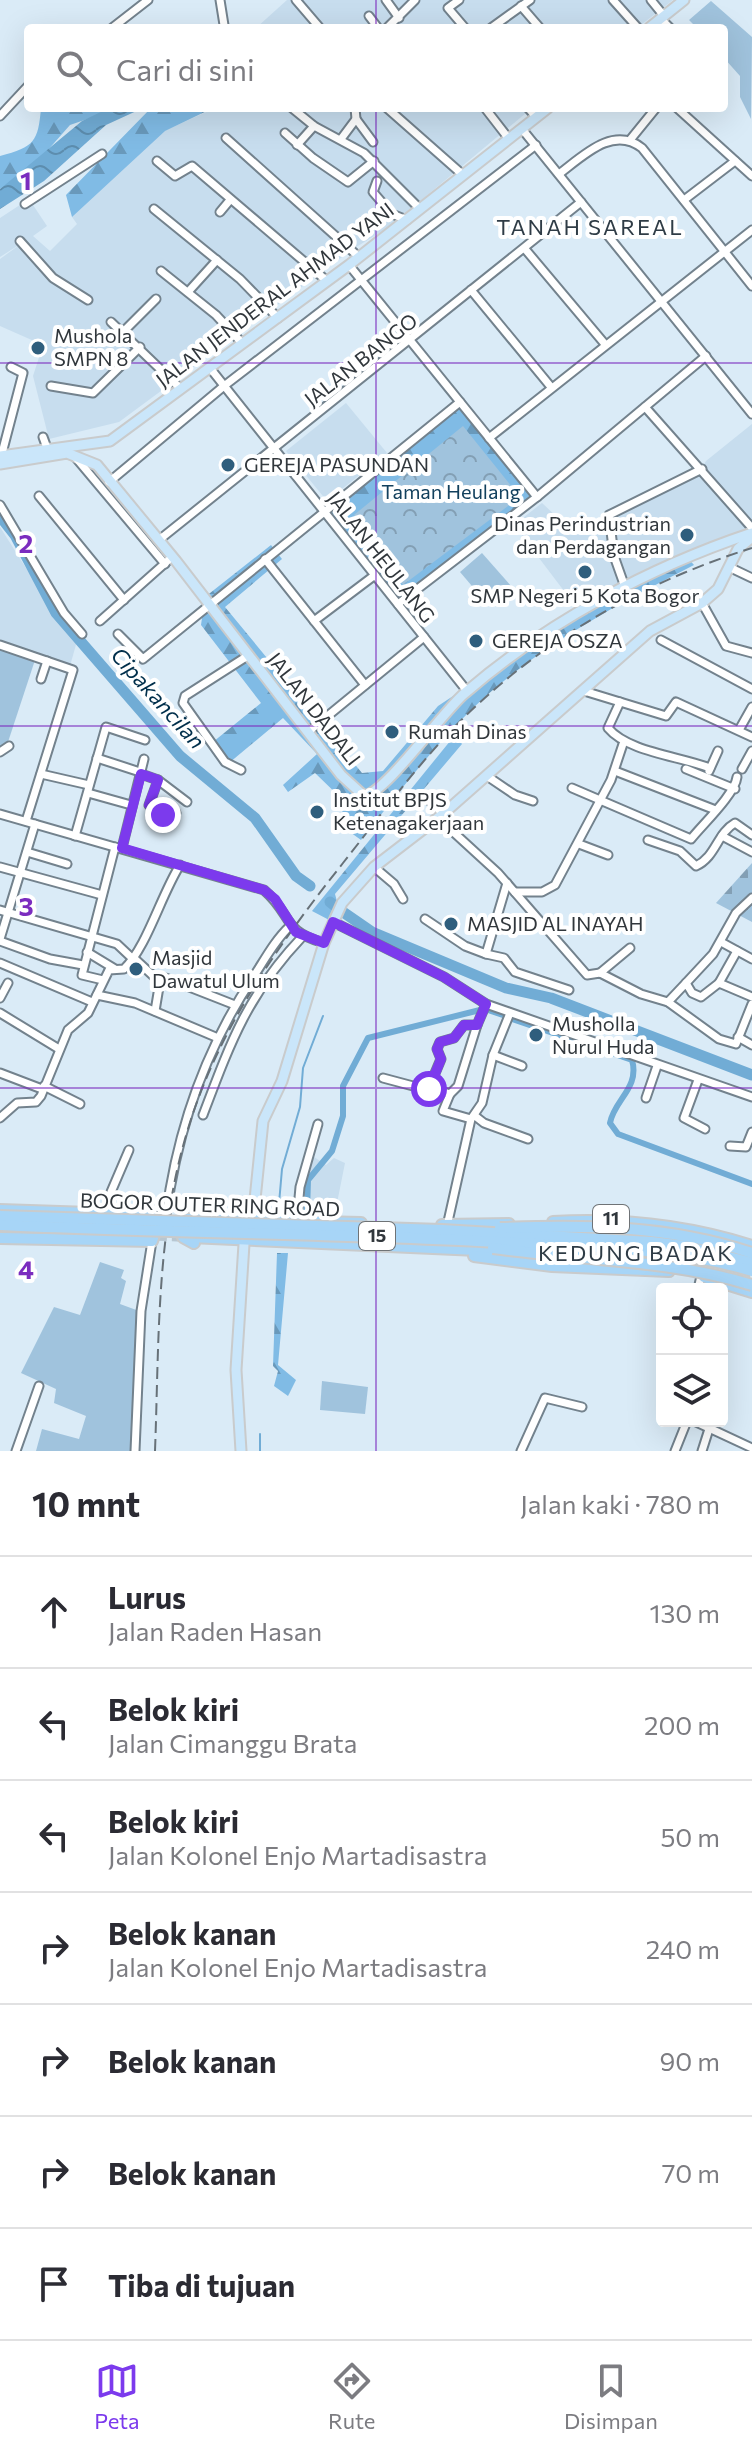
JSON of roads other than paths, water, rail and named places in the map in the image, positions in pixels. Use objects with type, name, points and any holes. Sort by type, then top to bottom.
[{"type":"highway","points":[[0,1214],[107,1214],[148,1218],[157,1226],[147,1238]]},
{"type":"highway","points":[[0,1214],[148,1218]]},
{"type":"highway","name":"BOGOR OUTER RING ROAD","points":[[0,1214],[444,1228],[651,1242],[684,1246],[752,1262]]},
{"type":"highway","points":[[292,1222],[188,1219],[181,1230],[188,1242],[424,1243],[653,1264],[752,1283]]},
{"type":"highway","name":"11","points":[[292,1222],[444,1228],[607,1219],[695,1229],[752,1246]]},
{"type":"highway","points":[[192,1222],[255,1221]]},
{"type":"highway","name":"BOGOR OUTER RING ROAD","points":[[0,1225],[644,1250],[708,1259],[752,1271]]},
{"type":"highway","points":[[466,1225],[497,1232],[666,1239],[752,1262]]},
{"type":"highway","points":[[444,1228],[609,1225],[692,1236],[752,1253]]},
{"type":"highway","points":[[0,1231],[147,1238]]},
{"type":"highway","points":[[496,1251],[497,1232]]},
{"type":"highway","points":[[190,1237],[250,1242]]},
{"type":"highway","points":[[0,1238],[147,1238]]},
{"type":"highway","points":[[424,1243],[655,1261],[752,1283]]},
{"type":"highway","points":[[424,1243],[552,1266],[664,1271],[701,1276],[752,1292]]},
{"type":"main road","points":[[654,24],[684,0]]},
{"type":"main road","name":"JALAN JENDERAL AHMAD YANI","points":[[1,459],[47,448],[110,441],[349,265],[543,112]]},
{"type":"main road","points":[[1,459],[69,453],[97,465],[96,451],[110,441]]},
{"type":"main road","name":"JALAN DADALI","points":[[97,465],[116,497],[136,522],[159,540],[168,561],[209,603],[356,792],[369,795],[467,691],[562,624],[624,584],[752,533]]},
{"type":"main road","points":[[255,1221],[263,1121],[282,1081],[324,943],[339,907],[374,867],[487,776],[650,631],[702,603],[718,589],[738,549],[752,533]]},
{"type":"main road","points":[[727,541],[738,549]]},
{"type":"main road","points":[[241,1451],[236,1370],[250,1242]]},
{"type":"street","points":[[117,24],[148,0]]},
{"type":"street","points":[[220,0],[224,24]]},
{"type":"street","points":[[296,0],[316,24]]},
{"type":"street","points":[[386,0],[399,18]]},
{"type":"street","points":[[392,24],[415,0]]},
{"type":"street","points":[[459,0],[448,8],[462,24]]},
{"type":"street","points":[[496,24],[530,0]]},
{"type":"street","points":[[613,0],[634,24]]},
{"type":"street","points":[[651,0],[667,24]]},
{"type":"street","points":[[521,6],[537,24]]},
{"type":"street","points":[[369,16],[375,24]]},
{"type":"street","points":[[0,116],[24,90]]},
{"type":"street","points":[[297,112],[314,126],[374,161],[420,209]]},
{"type":"street","points":[[355,112],[356,119],[373,142]]},
{"type":"street","points":[[392,112],[463,175]]},
{"type":"street","points":[[488,112],[509,139]]},
{"type":"street","points":[[532,112],[536,117]]},
{"type":"street","points":[[630,140],[653,112]]},
{"type":"street","points":[[681,112],[752,176]]},
{"type":"street","points":[[341,139],[356,119]]},
{"type":"street","points":[[297,145],[314,126]]},
{"type":"street","points":[[522,129],[751,409]]},
{"type":"street","points":[[285,133],[348,182],[374,161]]},
{"type":"street","points":[[226,138],[359,257]]},
{"type":"street","points":[[559,174],[603,144],[616,139],[630,140],[642,148],[752,286]]},
{"type":"street","points":[[69,453],[104,480],[536,145]]},
{"type":"street","points":[[25,204],[102,154]]},
{"type":"street","points":[[157,161],[175,176],[192,166],[327,281]]},
{"type":"street","points":[[684,200],[735,161]]},
{"type":"street","points":[[377,181],[373,192],[392,214],[407,220]]},
{"type":"street","points":[[220,212],[230,200]]},
{"type":"street","name":"JALAN BANGO","points":[[159,540],[581,202]]},
{"type":"street","points":[[154,209],[217,260],[278,318]]},
{"type":"street","points":[[489,438],[604,343],[752,230]]},
{"type":"street","points":[[20,241],[53,278],[88,300]]},
{"type":"street","points":[[525,249],[604,343]]},
{"type":"street","points":[[188,292],[217,260]]},
{"type":"street","points":[[349,265],[537,497]]},
{"type":"street","points":[[161,271],[219,317],[242,343]]},
{"type":"street","points":[[471,290],[551,387]]},
{"type":"street","points":[[123,332],[156,299]]},
{"type":"street","points":[[111,322],[181,389]]},
{"type":"street","points":[[51,386],[93,393],[140,347]]},
{"type":"street","points":[[398,604],[537,497],[706,356]]},
{"type":"street","points":[[1,459],[23,373],[11,367]]},
{"type":"street","name":"JALAN HEULANG","points":[[210,368],[467,691]]},
{"type":"street","points":[[118,634],[143,659],[460,402]]},
{"type":"street","points":[[645,407],[702,469],[752,533]]},
{"type":"street","points":[[43,437],[47,448]]},
{"type":"street","points":[[624,584],[614,556],[609,515],[702,469]]},
{"type":"street","points":[[39,496],[124,600]]},
{"type":"street","points":[[0,505],[64,613],[82,634]]},
{"type":"street","points":[[100,621],[168,561],[136,522]]},
{"type":"street","points":[[265,559],[365,685]]},
{"type":"street","points":[[731,568],[752,578]]},
{"type":"street","points":[[314,621],[375,575]]},
{"type":"street","points":[[702,603],[726,646],[752,653]]},
{"type":"street","points":[[650,631],[752,689]]},
{"type":"street","points":[[308,732],[424,637]]},
{"type":"street","points":[[0,645],[73,670],[41,774],[27,852],[0,940],[50,959],[83,965]]},
{"type":"street","points":[[241,770],[225,762],[183,703],[185,696],[249,655]]},
{"type":"street","points":[[41,679],[47,661]]},
{"type":"street","points":[[584,691],[666,716],[676,702],[752,737]]},
{"type":"street","points":[[620,702],[608,728],[623,744],[678,756],[710,768]]},
{"type":"street","points":[[739,730],[752,707]]},
{"type":"street","points":[[75,836],[106,727],[145,740]]},
{"type":"street","points":[[515,892],[549,891],[579,844],[615,771],[623,744]]},
{"type":"street","points":[[0,752],[9,746]]},
{"type":"street","points":[[707,777],[718,751]]},
{"type":"street","points":[[742,769],[752,751]]},
{"type":"street","points":[[97,758],[158,780],[187,802]]},
{"type":"street","points":[[103,980],[82,977],[83,965],[144,759]]},
{"type":"street","points":[[686,769],[735,789]]},
{"type":"street","points":[[615,771],[713,809]]},
{"type":"street","points":[[41,774],[131,805]]},
{"type":"street","points":[[487,776],[515,795],[533,801]]},
{"type":"street","points":[[572,788],[691,839],[713,809],[735,789],[737,777]]},
{"type":"street","points":[[158,780],[149,805],[163,815],[176,813]]},
{"type":"street","points":[[424,795],[440,816],[507,883],[591,976],[600,973],[630,948]]},
{"type":"street","points":[[0,814],[264,890],[275,899],[290,926],[302,937],[324,943]]},
{"type":"street","points":[[648,840],[680,851],[696,866],[716,849],[722,836],[735,823],[752,835]]},
{"type":"street","points":[[722,836],[752,852]]},
{"type":"street","points":[[579,844],[608,855]]},
{"type":"street","points":[[27,852],[67,864]]},
{"type":"street","points":[[0,1118],[17,1103],[36,1102],[68,1030],[88,1013],[109,970],[124,969],[135,959],[164,882],[180,865]]},
{"type":"street","points":[[0,867],[102,895]]},
{"type":"street","points":[[374,867],[394,884],[403,899]]},
{"type":"street","points":[[486,954],[507,883]]},
{"type":"street","points":[[668,1002],[721,942],[736,913],[752,898]]},
{"type":"street","points":[[0,910],[117,944],[162,984]]},
{"type":"street","points":[[425,919],[465,946],[504,958],[515,972],[569,990]]},
{"type":"street","points":[[333,922],[444,977],[509,1018],[752,1097]]},
{"type":"street","points":[[148,1218],[166,1216],[181,1137],[218,1038],[235,1005],[290,926]]},
{"type":"street","points":[[203,1115],[231,1036],[274,966],[302,937]]},
{"type":"street","points":[[721,942],[752,959]]},
{"type":"street","points":[[686,983],[692,993],[701,997],[719,983],[737,951]]},
{"type":"street","points":[[87,952],[115,969]]},
{"type":"street","points":[[0,963],[94,998],[155,1011],[218,1038]]},
{"type":"street","points":[[600,973],[641,994],[668,1002],[719,1039],[736,1044],[752,1004]]},
{"type":"street","points":[[155,1011],[166,978],[235,1005]]},
{"type":"street","points":[[0,998],[8,983]]},
{"type":"street","points":[[719,983],[752,997]]},
{"type":"street","points":[[486,1004],[458,1086],[450,1094],[443,1111],[473,1117],[528,1139]]},
{"type":"street","points":[[0,1013],[59,1049]]},
{"type":"street","points":[[444,1228],[473,1117],[509,1018]]},
{"type":"street","points":[[383,1078],[427,1090],[441,1059],[437,1049],[440,1042],[454,1038],[464,1025],[477,1025]]},
{"type":"street","points":[[738,1037],[752,1045]]},
{"type":"street","points":[[493,1055],[522,1066]]},
{"type":"street","points":[[646,1098],[657,1066]]},
{"type":"street","points":[[0,1073],[43,1087],[80,1104]]},
{"type":"street","points":[[698,1080],[684,1118],[705,1129]]},
{"type":"street","points":[[441,1091],[450,1094]]},
{"type":"street","points":[[292,1222],[318,1124]]},
{"type":"street","points":[[730,1146],[746,1147],[752,1132]]},
{"type":"street","points":[[107,1214],[111,1192],[129,1150]]},
{"type":"street","points":[[135,1451],[147,1238]]},
{"type":"street","points":[[699,1283],[701,1276]]},
{"type":"street","points":[[16,1451],[39,1386]]},
{"type":"street","points":[[521,1451],[545,1398],[582,1407]]},
{"type":"street","points":[[675,1451],[685,1427]]},
{"type":"street","points":[[705,1427],[752,1448]]},
{"type":"street","points":[[702,1451],[709,1429]]},
{"type":"street","points":[[728,1451],[733,1439]]},
{"type":"water","points":[[101,112],[134,112],[106,125],[44,181],[0,209],[0,189],[82,121]]},
{"type":"waterway","name":"Cipakancilan","points":[[0,516],[15,535],[56,613],[180,756],[255,818],[296,876],[310,886]]},
{"type":"waterway","name":"Cipakancilan","points":[[330,902],[335,906]]},
{"type":"waterway","name":"Cipakancilan","points":[[343,912],[372,932],[506,988],[551,998],[752,1075]]},
{"type":"waterway","points":[[307,1212],[308,1180],[332,1151],[343,1116],[343,1086],[368,1038],[480,1010]]},
{"type":"waterway","points":[[488,1010],[506,1016]]},
{"type":"waterway","points":[[278,1215],[282,1169],[300,1107],[303,1068],[323,1016]]},
{"type":"waterway","points":[[512,1019],[632,1060],[634,1070],[630,1086],[610,1123],[618,1134],[752,1184]]},
{"type":"waterway","points":[[260,1434],[260,1451]]},
{"type":"tunnel","points":[[142,1235],[188,1237]]},
{"type":"railway","points":[[155,1451],[161,1294],[176,1177],[185,1139],[213,1063],[271,960],[423,762],[476,706],[506,680],[571,632],[640,593],[752,548]]},
{"type":"place","name":"Mushola SMPN 8","points":[[38,348]]},
{"type":"place","name":"GEREJA PASUNDAN","points":[[228,465]]},
{"type":"place","name":"Dinas Perindustrian dan Perdagangan","points":[[687,535]]},
{"type":"place","name":"SMP Negeri 5 Kota Bogor","points":[[585,572]]},
{"type":"place","name":"GEREJA OSZA","points":[[476,641]]},
{"type":"place","name":"Rumah Dinas","points":[[392,732]]},
{"type":"place","name":"Institut BPJS Ketenagakerjaan","points":[[317,812]]},
{"type":"place","name":"MASJID AL INAYAH","points":[[451,924]]},
{"type":"place","name":"Masjid Dawatul Ulum","points":[[136,969]]},
{"type":"place","name":"Musholla Nurul Huda","points":[[536,1035]]},
{"type":"district","name":"TANAH SAREAL","points":[[590,227]]},
{"type":"district","name":"KEDUNG BADAK","points":[[636,1253]]},
{"type":"park label","name":"Taman Heulang","points":[[451,492]]}]
